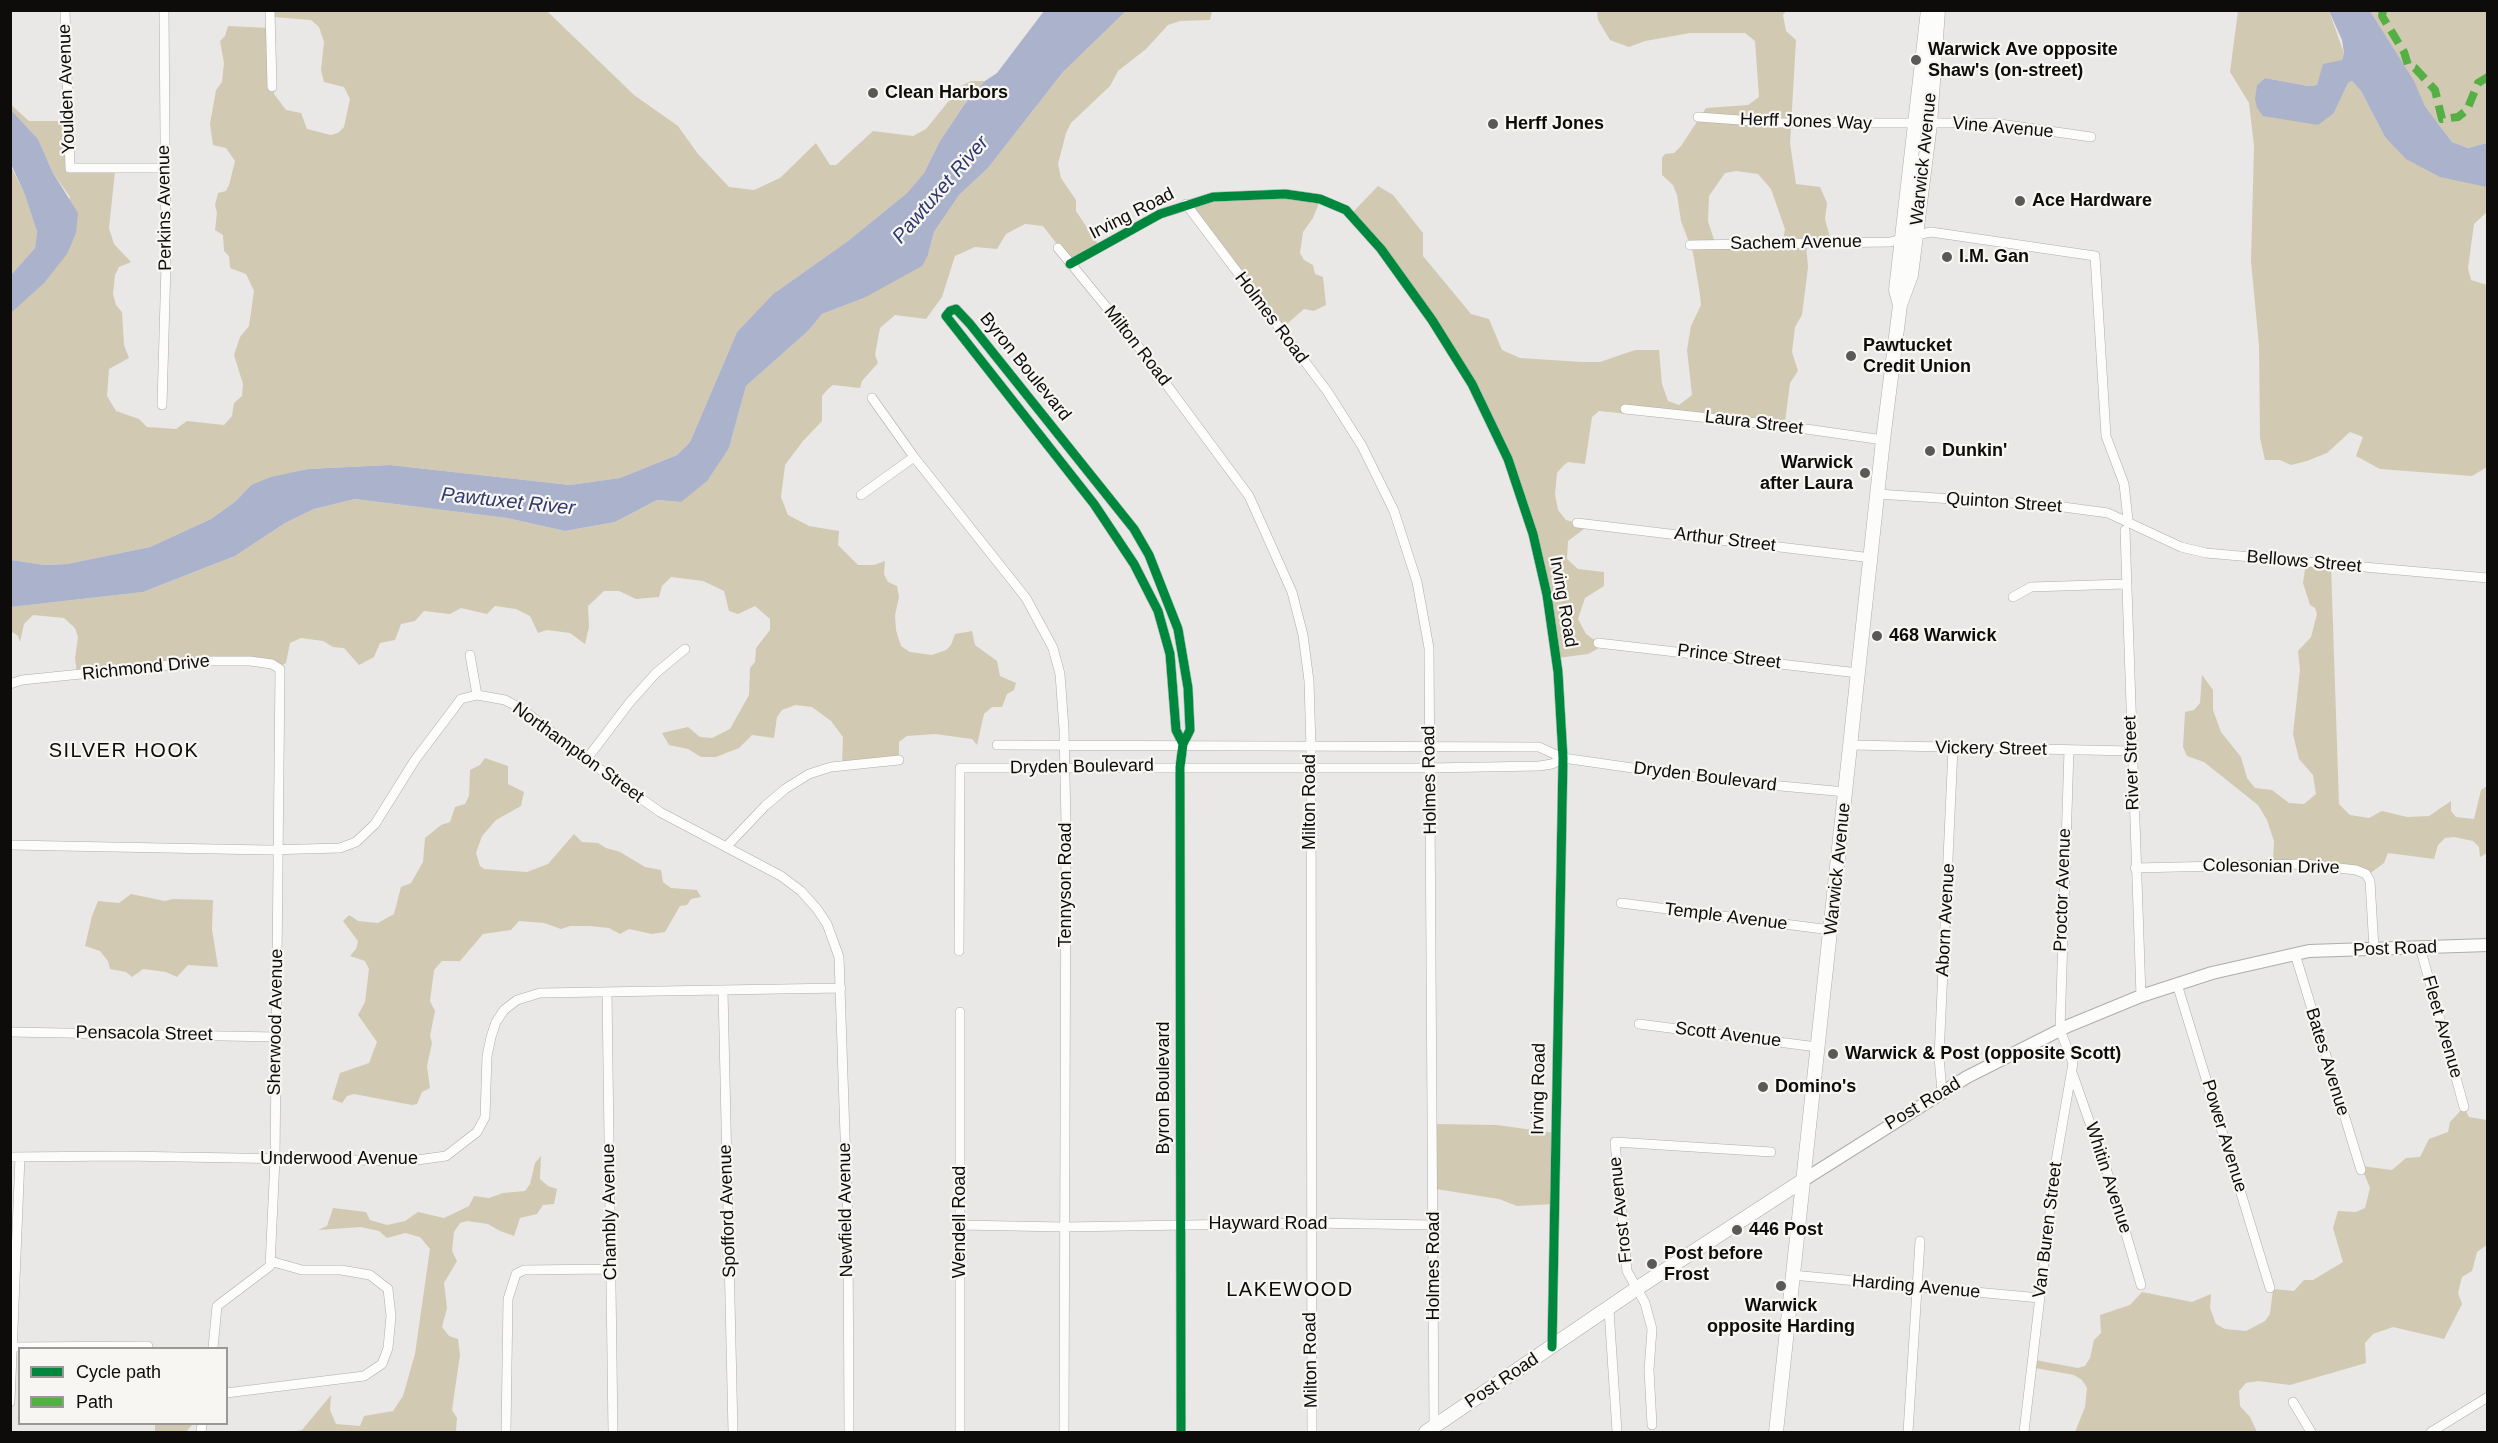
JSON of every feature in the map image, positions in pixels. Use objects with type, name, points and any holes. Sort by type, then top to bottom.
[{"type":"main road","name":"Warwick Avenue","points":[[1900,306],[1896,290],[1928,10]]},
{"type":"main road","name":"Warwick Avenue","points":[[1776,1432],[1802,1180],[1852,745],[1883,440],[1900,306],[1911,275],[1930,124],[1938,10]]},
{"type":"main road","name":"Post Road","points":[[1430,1429],[1609,1310],[1636,1288],[1802,1180],[1942,1092],[2060,1030],[2141,996],[2266,959],[2295,954],[2487,945]]},
{"type":"street","name":"Youlden Avenue","points":[[65,10],[70,168],[165,168]]},
{"type":"street","name":"Perkins Avenue","points":[[162,405],[166,265],[164,10]]},
{"type":"street","points":[[270,10],[272,87]]},
{"type":"street","name":"Herff Jones Way","points":[[1698,117],[1782,123],[1914,124]]},
{"type":"street","name":"Vine Avenue","points":[[1914,124],[1993,123],[2091,137]]},
{"type":"street","name":"Irving Road","points":[[1070,264],[1160,214],[1213,196],[1285,195],[1320,199],[1346,210],[1381,249],[1432,320],[1472,384],[1508,459],[1533,534],[1548,595],[1558,672],[1563,758],[1552,1347]]},
{"type":"street","name":"Holmes Road","points":[[1186,204],[1328,392],[1362,446],[1394,511],[1417,582],[1429,648],[1433,1225],[1430,1429]]},
{"type":"street","name":"River Street","points":[[1916,235],[1931,232],[2095,256],[2106,436],[2124,484],[2125,584],[2141,996]]},
{"type":"street","name":"Sachem Avenue","points":[[1690,245],[1890,242],[1902,239]]},
{"type":"street","name":"Milton Road","points":[[1058,248],[1142,351],[1249,496],[1292,592],[1304,635],[1309,681],[1311,748],[1312,1432]]},
{"type":"street","name":"Byron Boulevard","points":[[1181,1432],[1180,767],[1183,744],[1190,730],[1188,688],[1178,629],[1154,567],[1134,529],[970,324],[956,309],[950,311],[946,316],[1118,536],[1139,574],[1158,611],[1170,654],[1176,729],[1183,744]]},
{"type":"street","name":"Tennyson Road","points":[[872,398],[914,457],[1026,598],[1053,648],[1060,674],[1065,745],[1067,1047],[1064,1432]]},
{"type":"street","name":"Laura Street","points":[[1625,409],[1883,440]]},
{"type":"street","points":[[861,495],[914,457]]},
{"type":"street","points":[[1073,476],[1084,468]]},
{"type":"street","name":"Quinton Street","points":[[1878,494],[2056,506],[2108,513],[2126,525]]},
{"type":"street","name":"Arthur Street","points":[[1577,523],[1872,558]]},
{"type":"street","name":"Bellows Street","points":[[2126,525],[2181,547],[2206,553],[2487,578]]},
{"type":"street","points":[[1139,574],[1154,567]]},
{"type":"street","points":[[2013,597],[2031,587],[2125,584]]},
{"type":"street","name":"Prince Street","points":[[1598,643],[1858,674]]},
{"type":"street","points":[[586,760],[650,680],[685,649]]},
{"type":"street","points":[[10,845],[279,849],[340,848],[356,842],[375,824],[415,760],[461,699],[477,695],[470,655]]},
{"type":"street","name":"Richmond Drive","points":[[10,684],[22,680],[209,661],[250,661],[272,664],[280,669]]},
{"type":"street","name":"Sherwood Avenue","points":[[270,1261],[275,1159],[280,669]]},
{"type":"street","name":"Northampton Street","points":[[477,695],[505,700],[522,709],[586,760],[660,812],[781,876],[801,891],[827,924],[839,957],[841,988]]},
{"type":"street","name":"Dryden Boulevard","points":[[997,745],[1183,744],[1311,748],[1539,747],[1563,758],[1715,780],[1846,792]]},
{"type":"street","name":"Vickery Street","points":[[1852,745],[2131,751]]},
{"type":"street","name":"Aborn Avenue","points":[[1942,1092],[1939,1058],[1953,748]]},
{"type":"street","name":"Proctor Avenue","points":[[2060,1030],[2064,832],[2069,750]]},
{"type":"street","name":"Dryden Boulevard","points":[[959,951],[960,768],[1430,768],[1539,766],[1552,764],[1563,758]]},
{"type":"street","points":[[727,846],[765,806],[785,789],[809,774],[831,767],[899,760]]},
{"type":"street","name":"Colesonian Drive","points":[[2135,868],[2305,864],[2356,870],[2366,874],[2370,881],[2374,949]]},
{"type":"street","name":"Temple Avenue","points":[[1621,903],[1831,930]]},
{"type":"street","name":"Fleet Avenue","points":[[2420,947],[2464,1107]]},
{"type":"street","name":"Bates Avenue","points":[[2295,954],[2361,1170]]},
{"type":"street","name":"Power Avenue","points":[[2177,984],[2270,1288]]},
{"type":"street","name":"Underwood Avenue","points":[[15,1157],[123,1156],[410,1161],[446,1156],[477,1132],[485,1117],[488,1056],[496,1022],[504,1010],[517,1000],[540,993],[841,988]]},
{"type":"street","name":"Newfield Avenue","points":[[841,988],[848,1225],[849,1432]]},
{"type":"street","name":"Spofford Avenue","points":[[723,990],[733,1432]]},
{"type":"street","name":"Chambly Avenue","points":[[608,992],[613,1432]]},
{"type":"street","name":"Wendell Road","points":[[960,1012],[960,1432]]},
{"type":"street","name":"Scott Avenue","points":[[1639,1024],[1817,1047]]},
{"type":"street","name":"Van Buren Street","points":[[2024,1432],[2056,1161],[2073,1064],[2060,1030]]},
{"type":"street","name":"Pensacola Street","points":[[10,1032],[277,1037]]},
{"type":"street","name":"Whitin Avenue","points":[[2072,1072],[2112,1186],[2141,1285]]},
{"type":"street","name":"Frost Avenue","points":[[1636,1288],[1627,1271],[1615,1142],[1772,1152]]},
{"type":"street","points":[[10,1402],[13,1347],[15,1157]]},
{"type":"street","name":"Hayward Road","points":[[960,1225],[1065,1227],[1310,1223],[1433,1225]]},
{"type":"street","points":[[1908,1432],[1920,1241]]},
{"type":"street","points":[[213,1347],[217,1306],[270,1266],[270,1261],[302,1270],[341,1270],[370,1275],[388,1289],[391,1316],[388,1348],[382,1364],[364,1376],[228,1393]]},
{"type":"street","points":[[506,1432],[508,1299],[516,1274],[524,1270],[610,1269]]},
{"type":"street","name":"Harding Avenue","points":[[1792,1275],[2040,1298]]},
{"type":"street","points":[[1636,1288],[1645,1303],[1652,1329],[1649,1370],[1652,1425]]},
{"type":"street","points":[[1609,1310],[1617,1432]]},
{"type":"street","points":[[13,1347],[148,1346]]},
{"type":"street","points":[[2431,1432],[2487,1397]]},
{"type":"street","points":[[2293,1402],[2311,1432]]},
{"type":"shaded area","points":[[271,11],[547,11],[634,95],[678,126],[698,154],[729,187],[754,190],[780,178],[816,143],[830,165],[836,165],[873,131],[913,136],[926,129],[961,86],[971,81],[985,81],[964,105],[940,141],[924,173],[907,193],[848,241],[773,294],[737,332],[690,442],[677,455],[620,478],[570,485],[390,465],[307,469],[251,485],[236,501],[211,519],[150,547],[67,564],[45,565],[11,560],[11,313],[25,298],[70,197],[53,173],[38,139],[11,110],[10,104],[29,121],[68,121],[70,164],[115,171],[109,228],[114,244],[131,262],[119,267],[115,275],[113,294],[116,305],[122,312],[124,345],[129,358],[109,369],[107,396],[116,411],[139,419],[147,427],[176,429],[187,421],[224,425],[232,416],[234,403],[242,396],[243,384],[234,355],[240,337],[249,326],[254,291],[246,274],[230,268],[229,256],[224,251],[223,235],[215,230],[217,213],[215,205],[218,193],[226,191],[235,161],[226,148],[213,145],[210,124],[216,90],[222,82],[224,63],[220,41],[225,36],[228,26],[270,28],[274,94],[286,110],[301,113],[307,129],[331,135],[338,133],[344,127],[350,99],[344,87],[324,82],[321,70],[324,42],[319,27],[311,20],[273,17]]},
{"type":"shaded area","points":[[1126,11],[1212,11],[1210,20],[1180,21],[1168,25],[1146,49],[1118,71],[1110,86],[1071,123],[1066,133],[1058,164],[1061,178],[1076,200],[1076,211],[1098,244],[1070,261],[1043,226],[1025,224],[1006,234],[997,249],[975,247],[955,256],[942,297],[926,319],[895,315],[880,328],[875,355],[878,363],[862,381],[860,388],[833,385],[828,389],[822,396],[822,421],[785,465],[781,497],[788,515],[809,526],[839,531],[838,545],[858,565],[874,565],[885,561],[884,574],[888,582],[897,586],[899,597],[895,615],[896,630],[901,646],[910,652],[932,655],[946,650],[951,645],[955,634],[972,631],[975,645],[997,661],[1000,676],[1016,683],[1014,690],[1007,694],[1002,707],[992,707],[984,714],[977,745],[972,739],[935,734],[907,736],[899,742],[899,760],[842,764],[843,737],[831,721],[812,707],[795,705],[782,710],[777,717],[774,738],[752,735],[739,748],[716,757],[701,757],[688,749],[669,745],[662,733],[688,727],[700,737],[712,738],[730,729],[749,695],[750,668],[755,662],[756,648],[770,630],[770,619],[755,606],[738,614],[729,611],[724,591],[703,581],[671,577],[662,586],[659,597],[636,599],[619,591],[604,591],[588,606],[589,627],[585,644],[570,633],[547,630],[538,633],[530,616],[516,609],[495,606],[487,614],[461,608],[450,614],[424,611],[415,621],[401,624],[395,640],[380,643],[374,657],[359,665],[344,648],[333,647],[323,641],[301,638],[290,643],[286,663],[280,666],[245,659],[77,673],[75,658],[78,637],[75,628],[64,618],[33,615],[24,624],[20,642],[18,636],[11,631],[11,607],[143,592],[235,556],[285,523],[314,509],[355,499],[507,518],[565,531],[615,522],[657,500],[681,502],[729,448],[746,386],[808,331],[822,314],[864,298],[928,255],[934,232],[959,195],[988,168],[1063,72]]},
{"type":"shaded area","points":[[1597,11],[1786,11],[1783,15],[1786,31],[1796,40],[1790,143],[1796,184],[1820,187],[1827,203],[1825,219],[1831,241],[1806,244],[1808,267],[1802,315],[1795,327],[1792,352],[1798,371],[1790,383],[1784,430],[1599,411],[1592,417],[1585,464],[1568,462],[1563,466],[1557,473],[1555,494],[1558,510],[1566,520],[1588,526],[1568,541],[1567,559],[1578,569],[1604,572],[1604,586],[1585,598],[1578,619],[1586,634],[1603,646],[1588,654],[1558,658],[1534,532],[1472,382],[1352,213],[1378,186],[1393,195],[1423,233],[1423,256],[1471,314],[1489,319],[1502,350],[1520,358],[1600,362],[1635,350],[1659,350],[1662,384],[1668,401],[1679,405],[1692,395],[1687,350],[1691,326],[1701,305],[1700,295],[1693,253],[1681,221],[1677,195],[1673,185],[1662,175],[1662,158],[1665,154],[1674,153],[1681,146],[1706,108],[1748,105],[1759,97],[1755,41],[1745,33],[1690,33],[1645,41],[1629,47],[1610,40],[1598,20]],"holes":[[[1736,171],[1758,174],[1771,189],[1785,229],[1783,241],[1715,243],[1708,221],[1709,196],[1725,173]]]},
{"type":"shaded area","points":[[2238,11],[2329,11],[2344,53],[2342,60],[2317,85],[2308,86],[2265,78],[2257,85],[2257,108],[2334,113],[2348,83],[2352,81],[2361,91],[2385,137],[2487,187],[2487,212],[2474,224],[2468,268],[2471,280],[2487,285],[2487,467],[2472,476],[2380,469],[2356,456],[2363,437],[2350,432],[2327,453],[2307,461],[2291,465],[2280,460],[2265,460],[2260,438],[2259,346],[2251,261],[2254,146],[2249,103],[2230,72]]},
{"type":"shaded area","points":[[2370,11],[2487,11],[2487,143],[2468,148],[2452,142],[2425,106],[2413,81]]},
{"type":"shaded area","points":[[10,164],[25,195],[37,232],[35,248],[11,275]]},
{"type":"shaded area","points":[[1250,193],[1319,203],[1313,218],[1303,232],[1300,253],[1304,260],[1313,265],[1315,274],[1323,277],[1326,305],[1314,311],[1304,309],[1280,330],[1189,204]]},
{"type":"shaded area","points":[[2306,562],[2331,565],[2339,804],[2350,815],[2369,818],[2382,811],[2407,817],[2429,816],[2451,801],[2451,811],[2456,817],[2474,819],[2481,790],[2487,786],[2487,853],[2480,857],[2479,847],[2473,841],[2454,837],[2445,838],[2438,845],[2434,859],[2388,853],[2384,863],[2368,875],[2273,863],[2274,841],[2267,820],[2258,805],[2204,762],[2187,756],[2183,747],[2185,712],[2194,710],[2200,703],[2202,675],[2213,690],[2213,710],[2221,732],[2241,757],[2247,778],[2255,788],[2272,790],[2289,803],[2304,804],[2316,794],[2313,775],[2299,759],[2293,734],[2300,670],[2298,651],[2311,637],[2317,614],[2315,608],[2310,605],[2303,583]]},
{"type":"shaded area","points":[[485,758],[508,766],[508,784],[524,792],[521,806],[496,820],[482,836],[476,853],[480,866],[484,869],[527,872],[548,864],[574,834],[582,842],[598,843],[620,852],[645,867],[661,870],[663,882],[671,888],[697,890],[701,897],[691,899],[687,905],[680,906],[665,932],[652,934],[629,929],[620,934],[609,928],[570,926],[561,929],[544,923],[519,921],[511,930],[483,934],[460,961],[442,961],[434,970],[430,1001],[435,1011],[427,1066],[430,1088],[422,1092],[417,1104],[354,1094],[347,1096],[342,1103],[332,1099],[340,1073],[369,1063],[377,1042],[358,1015],[365,1002],[369,969],[365,961],[350,956],[356,949],[358,941],[343,921],[349,915],[358,921],[378,923],[394,914],[401,887],[411,883],[423,862],[425,838],[441,825],[450,822],[455,807],[465,804],[469,796],[470,770],[480,765]]},
{"type":"shaded area","points":[[131,894],[165,901],[173,899],[213,900],[212,929],[218,967],[188,965],[177,977],[166,972],[143,969],[132,977],[126,972],[110,969],[108,961],[100,951],[85,946],[92,916],[98,901],[119,903]]},
{"type":"shaded area","points":[[2464,1107],[2469,1117],[2487,1120],[2487,1245],[2477,1252],[2472,1271],[2462,1277],[2458,1293],[2462,1304],[2444,1339],[2393,1327],[2373,1334],[2365,1343],[2366,1363],[2290,1385],[2258,1381],[2246,1383],[2239,1391],[2240,1406],[2250,1417],[2257,1432],[2075,1432],[2085,1407],[2087,1388],[2082,1380],[2074,1375],[2035,1368],[2035,1360],[2078,1368],[2085,1366],[2090,1358],[2094,1340],[2101,1333],[2100,1315],[2130,1305],[2142,1292],[2192,1302],[2211,1294],[2210,1308],[2216,1324],[2225,1329],[2246,1331],[2265,1321],[2270,1314],[2273,1289],[2294,1291],[2304,1280],[2313,1280],[2343,1262],[2333,1228],[2338,1211],[2356,1212],[2365,1208],[2370,1188],[2361,1166],[2392,1170],[2406,1158],[2420,1157],[2429,1139],[2448,1132],[2450,1122]]},
{"type":"shaded area","points":[[1435,1124],[1497,1125],[1555,1133],[1554,1204],[1517,1206],[1499,1199],[1436,1189]]},
{"type":"shaded area","points":[[541,1156],[540,1179],[548,1186],[557,1189],[554,1204],[543,1205],[537,1214],[520,1218],[514,1236],[488,1224],[467,1221],[460,1223],[454,1232],[452,1251],[457,1261],[444,1283],[447,1308],[442,1327],[449,1336],[458,1339],[460,1355],[452,1410],[457,1418],[456,1432],[290,1432],[302,1430],[331,1395],[330,1410],[336,1424],[360,1426],[364,1416],[393,1411],[403,1396],[415,1354],[430,1249],[420,1237],[405,1233],[387,1238],[379,1231],[361,1227],[318,1230],[327,1226],[333,1208],[366,1212],[370,1220],[387,1225],[405,1221],[418,1212],[444,1218],[469,1206],[474,1196],[489,1198],[503,1193],[525,1191],[530,1184],[535,1163]]},
{"type":"shaded area","points":[[155,1425],[192,1425],[186,1432],[155,1432]]},
{"type":"water","name":"Pawtuxet River","points":[[1044,11],[1126,11],[1063,72],[988,168],[959,195],[934,232],[928,255],[922,266],[864,298],[822,314],[808,331],[746,386],[729,448],[707,481],[681,502],[657,500],[615,522],[565,531],[507,518],[355,499],[314,509],[285,523],[235,556],[143,592],[11,607],[11,560],[45,565],[67,564],[150,547],[211,519],[236,501],[251,485],[271,477],[308,469],[390,465],[570,485],[620,478],[677,455],[690,442],[737,332],[773,294],[848,241],[907,193],[924,173],[940,141],[964,105],[985,81],[997,73]]},
{"type":"water","points":[[2329,11],[2370,11],[2414,81],[2425,106],[2452,142],[2468,148],[2487,143],[2487,187],[2440,177],[2406,159],[2385,137],[2361,91],[2352,81],[2348,83],[2334,113],[2318,125],[2263,116],[2257,108],[2255,99],[2257,85],[2265,78],[2308,86],[2317,85],[2323,64],[2342,60],[2344,53],[2342,40]]},
{"type":"water","points":[[11,110],[38,139],[53,173],[78,213],[76,233],[67,254],[44,283],[11,313],[11,275],[35,248],[37,232],[25,195],[11,164]]},
{"type":"marked path","points":[[2383,10],[2382,16],[2404,52],[2408,65],[2415,68],[2435,90],[2442,119],[2458,117],[2467,110],[2478,83],[2488,77]]},
{"type":"cycle path","points":[[1070,264],[1160,214],[1213,197],[1285,194],[1320,199],[1346,210],[1381,249],[1432,320],[1472,384],[1508,459],[1533,534],[1547,595],[1558,672],[1563,758],[1552,1347]]},
{"type":"cycle path","points":[[1181,1432],[1180,767],[1183,744],[1190,730],[1188,688],[1178,629],[1149,555],[1134,529],[970,324],[956,309],[950,311],[946,316],[1094,504],[1134,564],[1158,611],[1170,654],[1176,730],[1183,744]]},
{"type":"place","name":"Warwick Ave opposite Shaw's (on-street)","points":[[1916,60]]},
{"type":"place","name":"Clean Harbors","points":[[873,93]]},
{"type":"place","name":"Herff Jones","points":[[1493,124]]},
{"type":"place","name":"Ace Hardware","points":[[2020,201]]},
{"type":"place","name":"I.M. Gan","points":[[1947,257]]},
{"type":"place","name":"Pawtucket Credit Union","points":[[1851,356]]},
{"type":"place","name":"Dunkin'","points":[[1930,451]]},
{"type":"place","name":"Warwick after Laura","points":[[1865,473]]},
{"type":"place","name":"468 Warwick","points":[[1877,636]]},
{"type":"place","name":"Warwick & Post (opposite Scott)","points":[[1833,1054]]},
{"type":"place","name":"Domino's","points":[[1763,1087]]},
{"type":"place","name":"446 Post","points":[[1737,1230]]},
{"type":"place","name":"Post before Frost","points":[[1652,1264]]},
{"type":"place","name":"Warwick opposite Harding","points":[[1781,1286]]},
{"type":"district","name":"SILVER HOOK","points":[[124,751]]},
{"type":"district","name":"LAKEWOOD","points":[[1290,1290]]}]
